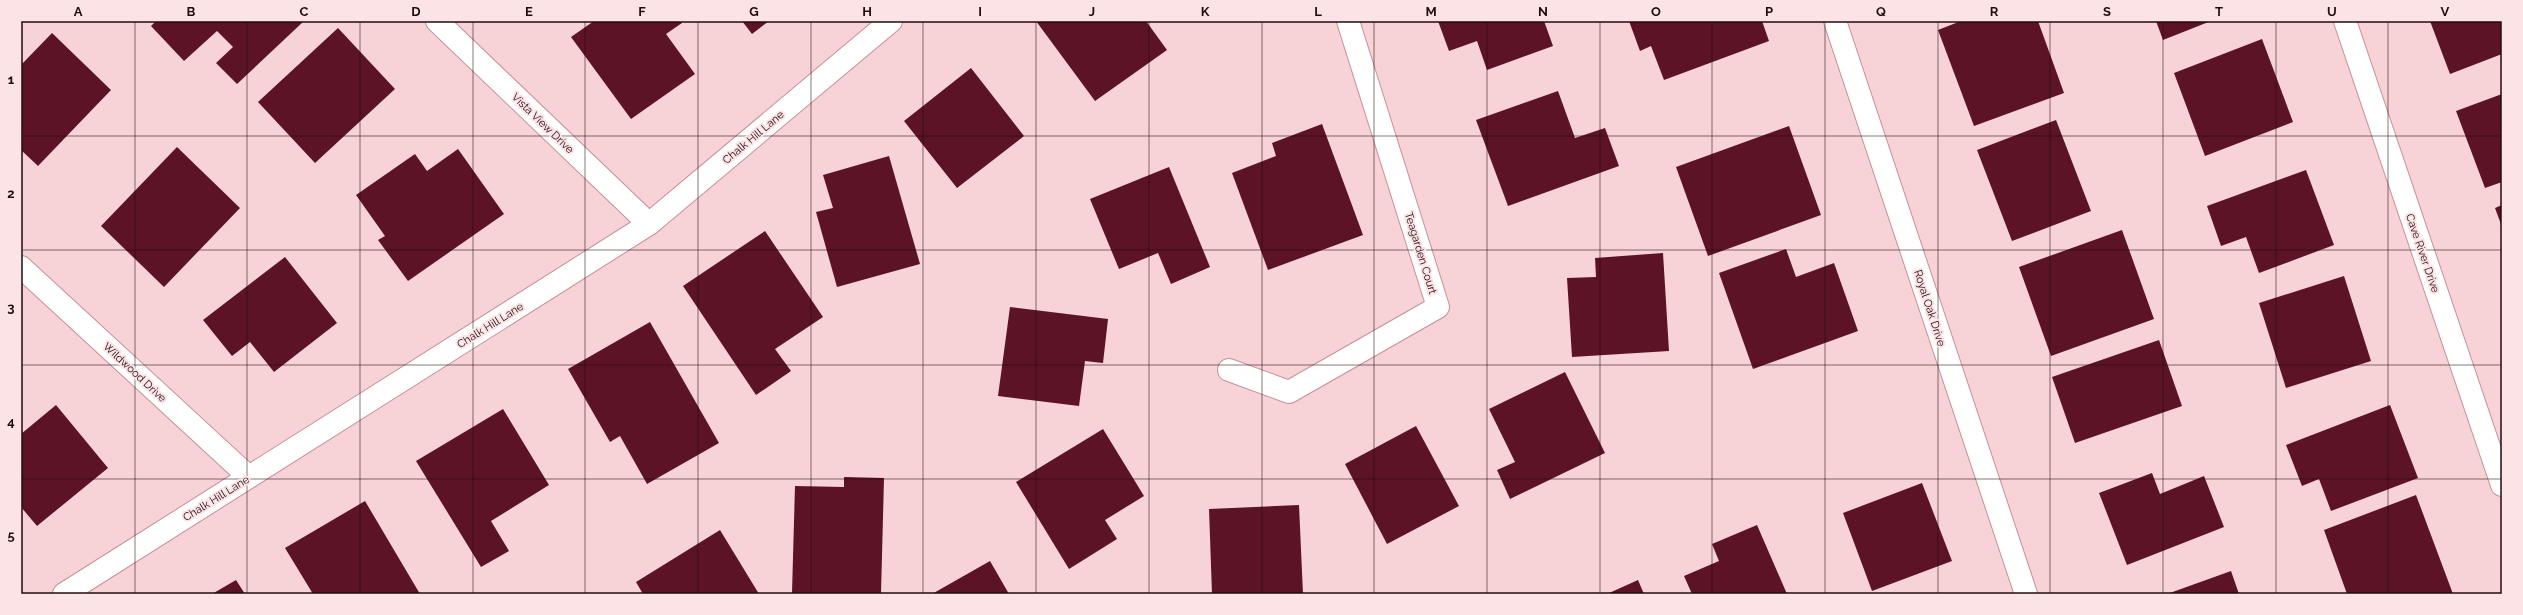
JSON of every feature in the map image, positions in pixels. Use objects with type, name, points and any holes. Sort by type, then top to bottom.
[{"type":"street","name":"Vista View Drive","points":[[437,21],[649,224]]},
{"type":"street","name":"Chalk Hill Lane","points":[[64,594],[649,224],[891,21]]},
{"type":"street","name":"Teagarden Court","points":[[1228,370],[1288,392],[1438,307],[1348,21]]},
{"type":"street","name":"Royal Oak Drive","points":[[1835,21],[2026,594]]},
{"type":"street","name":"Cave River Drive","points":[[2345,21],[2502,485]]},
{"type":"street","name":"Wildwood Drive","points":[[21,267],[249,477]]},
{"type":"building","points":[[156,21],[304,21],[237,84],[216,63],[233,47],[217,31],[184,61],[151,26]]},
{"type":"building","points":[[594,21],[681,21],[682,23],[666,34],[695,74],[631,119],[571,37]]},
{"type":"building","points":[[742,21],[769,21],[752,34]]},
{"type":"building","points":[[1036,21],[1146,21],[1167,50],[1095,101]]},
{"type":"building","points":[[1438,21],[1544,21],[1553,46],[1487,70],[1477,41],[1449,51]]},
{"type":"building","points":[[1629,21],[1762,21],[1769,41],[1664,80],[1651,46],[1640,51]]},
{"type":"building","points":[[1961,21],[2038,21],[2064,93],[1974,126],[1938,30]]},
{"type":"building","points":[[2156,21],[2211,21],[2163,40]]},
{"type":"building","points":[[2430,21],[2502,21],[2502,54],[2450,74]]},
{"type":"building","points":[[338,28],[395,89],[315,163],[258,102]]},
{"type":"building","points":[[52,33],[111,90],[38,166],[21,150],[21,65]]},
{"type":"building","points":[[2262,39],[2293,122],[2205,156],[2174,73]]},
{"type":"building","points":[[971,68],[1024,136],[957,188],[904,121]]},
{"type":"building","points":[[1558,91],[1575,138],[1605,128],[1619,166],[1508,206],[1476,120]]},
{"type":"building","points":[[2502,94],[2502,182],[2485,188],[2456,111]]},
{"type":"building","points":[[2056,120],[2091,211],[2012,241],[1977,150]]},
{"type":"building","points":[[1322,124],[1363,235],[1268,270],[1232,173],[1276,156],[1272,143]]},
{"type":"building","points":[[1789,126],[1821,215],[1708,256],[1676,167]]},
{"type":"building","points":[[177,147],[240,208],[164,287],[101,226]]},
{"type":"building","points":[[458,149],[504,214],[408,281],[378,240],[385,236],[356,195],[415,154],[427,171]]},
{"type":"building","points":[[889,156],[920,264],[837,287],[816,212],[833,208],[823,175]]},
{"type":"building","points":[[1169,167],[1210,267],[1171,284],[1158,253],[1119,269],[1090,199]]},
{"type":"building","points":[[2306,170],[2334,245],[2259,273],[2246,237],[2221,246],[2207,206]]},
{"type":"building","points":[[2502,205],[2502,227],[2495,208]]},
{"type":"building","points":[[2122,230],[2154,319],[2051,356],[2019,267]]},
{"type":"building","points":[[765,231],[823,317],[775,349],[791,371],[756,395],[683,286]]},
{"type":"building","points":[[1786,249],[1796,277],[1834,263],[1858,331],[1753,369],[1719,273]]},
{"type":"building","points":[[1663,253],[1669,351],[1572,357],[1567,278],[1596,277],[1595,258]]},
{"type":"building","points":[[285,257],[337,323],[274,372],[250,342],[232,356],[203,320]]},
{"type":"building","points":[[2344,276],[2371,361],[2286,388],[2259,303]]},
{"type":"building","points":[[1010,307],[1108,319],[1103,363],[1085,361],[1079,406],[998,396]]},
{"type":"building","points":[[650,322],[719,443],[647,484],[620,436],[610,442],[568,369]]},
{"type":"building","points":[[2159,340],[2182,406],[2075,443],[2052,377]]},
{"type":"building","points":[[1565,372],[1605,453],[1510,499],[1497,470],[1515,462],[1489,409]]},
{"type":"building","points":[[56,405],[108,468],[37,526],[21,507],[21,434]]},
{"type":"building","points":[[2390,405],[2418,478],[2331,511],[2319,479],[2302,486],[2286,445]]},
{"type":"building","points":[[503,409],[549,485],[491,521],[509,551],[481,567],[416,461]]},
{"type":"building","points":[[1416,426],[1459,506],[1387,544],[1345,464]]},
{"type":"building","points":[[1103,429],[1144,496],[1105,520],[1117,539],[1069,569],[1016,482]]},
{"type":"building","points":[[2152,473],[2160,494],[2204,476],[2224,527],[2127,565],[2099,493]]},
{"type":"building","points":[[844,477],[884,478],[881,594],[792,593],[795,486],[844,487]]},
{"type":"building","points":[[1922,483],[1952,561],[1872,591],[1843,513]]},
{"type":"building","points":[[2416,495],[2453,594],[2347,594],[2324,530]]},
{"type":"building","points":[[365,501],[420,594],[313,594],[285,548]]},
{"type":"building","points":[[1299,505],[1303,594],[1212,594],[1209,509]]},
{"type":"building","points":[[1757,525],[1787,594],[1692,594],[1684,576],[1719,561],[1712,544]]},
{"type":"building","points":[[720,530],[759,594],[643,594],[636,582]]},
{"type":"building","points":[[990,561],[1009,594],[932,594]]},
{"type":"building","points":[[2231,571],[2239,594],[2167,594]]},
{"type":"building","points":[[236,580],[245,594],[212,594]]},
{"type":"building","points":[[1638,580],[1644,594],[1607,594]]}]
